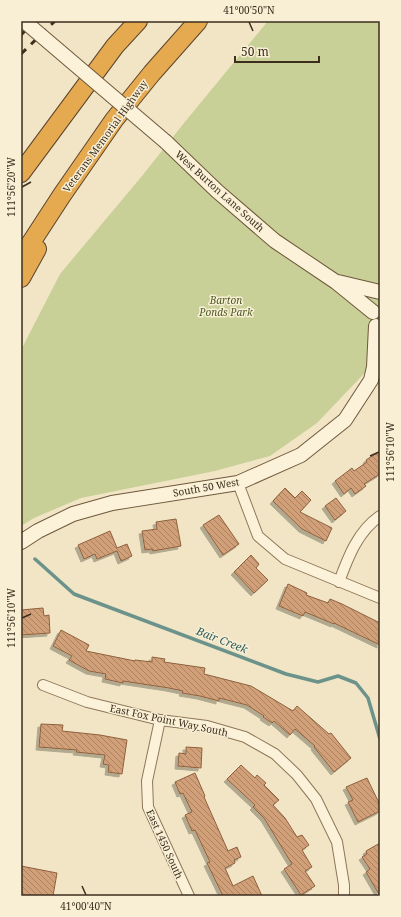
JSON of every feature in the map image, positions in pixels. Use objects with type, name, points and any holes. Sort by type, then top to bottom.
[{"type":"highway","points":[[21,173],[115,46],[138,21]]},
{"type":"highway","name":"Veterans Memorial Highway","points":[[21,258],[62,195],[114,120],[152,73],[198,21]]},
{"type":"highway","points":[[21,278],[98,143]]},
{"type":"street","name":"West Burton Lane South","points":[[24,21],[166,142],[217,191],[275,240],[336,282],[373,312]]},
{"type":"street","name":"West Burton Lane South","points":[[336,282],[380,292]]},
{"type":"street","points":[[373,312],[374,304],[380,297]]},
{"type":"street","name":"South 50 West","points":[[21,542],[38,531],[73,514],[112,503],[238,483],[301,454],[346,420],[371,380],[377,362],[378,328],[373,319],[373,312]]},
{"type":"street","points":[[238,483],[258,536],[285,559],[380,598]]},
{"type":"street","points":[[339,582],[350,554],[362,533],[376,518],[380,516]]},
{"type":"street","name":"East Fox Point Way South","points":[[43,685],[87,702],[160,720],[207,726],[244,737],[275,754],[297,775],[316,800],[337,842],[344,885],[344,896]]},
{"type":"street","name":"East 1450 South","points":[[160,720],[147,781],[148,808],[189,896]]},
{"type":"green space","name":"Barton Ponds Park","points":[[268,21],[380,21],[380,354],[378,359],[317,423],[270,456],[215,471],[81,498],[34,518],[21,526],[21,350],[60,274]]},
{"type":"building","points":[[380,451],[380,474],[364,484],[366,486],[355,494],[351,488],[344,494],[335,481],[352,468],[354,471],[367,462],[366,460]]},
{"type":"building","points":[[285,488],[295,498],[302,491],[311,500],[300,512],[332,528],[326,541],[302,529],[273,501]]},
{"type":"building","points":[[336,498],[346,511],[335,520],[325,506]]},
{"type":"building","points":[[219,515],[239,544],[223,555],[203,525]]},
{"type":"building","points":[[176,519],[181,546],[153,551],[152,549],[145,550],[142,531],[157,529],[156,522]]},
{"type":"building","points":[[110,531],[117,548],[127,544],[132,556],[121,561],[117,551],[97,559],[95,554],[84,559],[78,545]]},
{"type":"building","points":[[251,555],[259,564],[256,568],[268,580],[254,593],[234,572]]},
{"type":"building","points":[[288,584],[307,593],[306,595],[328,603],[330,599],[380,623],[380,645],[334,623],[305,612],[303,616],[279,606]]},
{"type":"building","points":[[43,608],[44,616],[49,615],[50,633],[21,635],[21,610]]},
{"type":"building","points":[[61,630],[89,645],[86,651],[135,661],[152,662],[152,657],[165,659],[164,662],[205,668],[204,674],[251,686],[293,711],[297,706],[329,734],[331,733],[351,758],[334,772],[314,747],[315,746],[295,729],[290,735],[274,721],[272,723],[247,705],[219,698],[219,701],[182,693],[183,691],[169,688],[123,681],[123,683],[105,679],[106,674],[89,671],[69,660],[72,656],[53,646]]},
{"type":"building","points":[[41,724],[63,725],[62,731],[100,735],[127,740],[122,774],[108,772],[109,765],[103,764],[105,755],[76,752],[77,750],[39,747]]},
{"type":"building","points":[[186,747],[202,748],[201,768],[178,766],[179,753],[186,754]]},
{"type":"building","points":[[241,765],[255,778],[257,775],[266,783],[264,785],[279,800],[273,805],[285,818],[297,837],[302,835],[309,845],[302,850],[312,867],[305,871],[315,886],[301,895],[284,869],[292,864],[264,818],[253,807],[255,805],[227,779]]},
{"type":"building","points":[[195,773],[228,851],[237,847],[241,857],[234,860],[235,863],[225,868],[233,886],[253,876],[262,896],[223,896],[207,863],[210,862],[195,830],[192,831],[185,815],[192,812],[183,793],[180,794],[175,782]]},
{"type":"building","points":[[367,778],[380,805],[380,811],[358,822],[348,802],[353,800],[346,787]]},
{"type":"building","points":[[380,843],[380,896],[366,872],[370,869],[362,857],[367,854],[366,851]]},
{"type":"building","points":[[21,866],[57,873],[53,896],[21,896]]},
{"type":"waterway","name":"Bair Creek","points":[[35,559],[74,594],[286,674],[318,682],[338,676],[356,683],[368,698],[380,739]]},
{"type":"railway","points":[[21,35],[35,21]]},
{"type":"railway","points":[[21,54],[55,21]]}]
